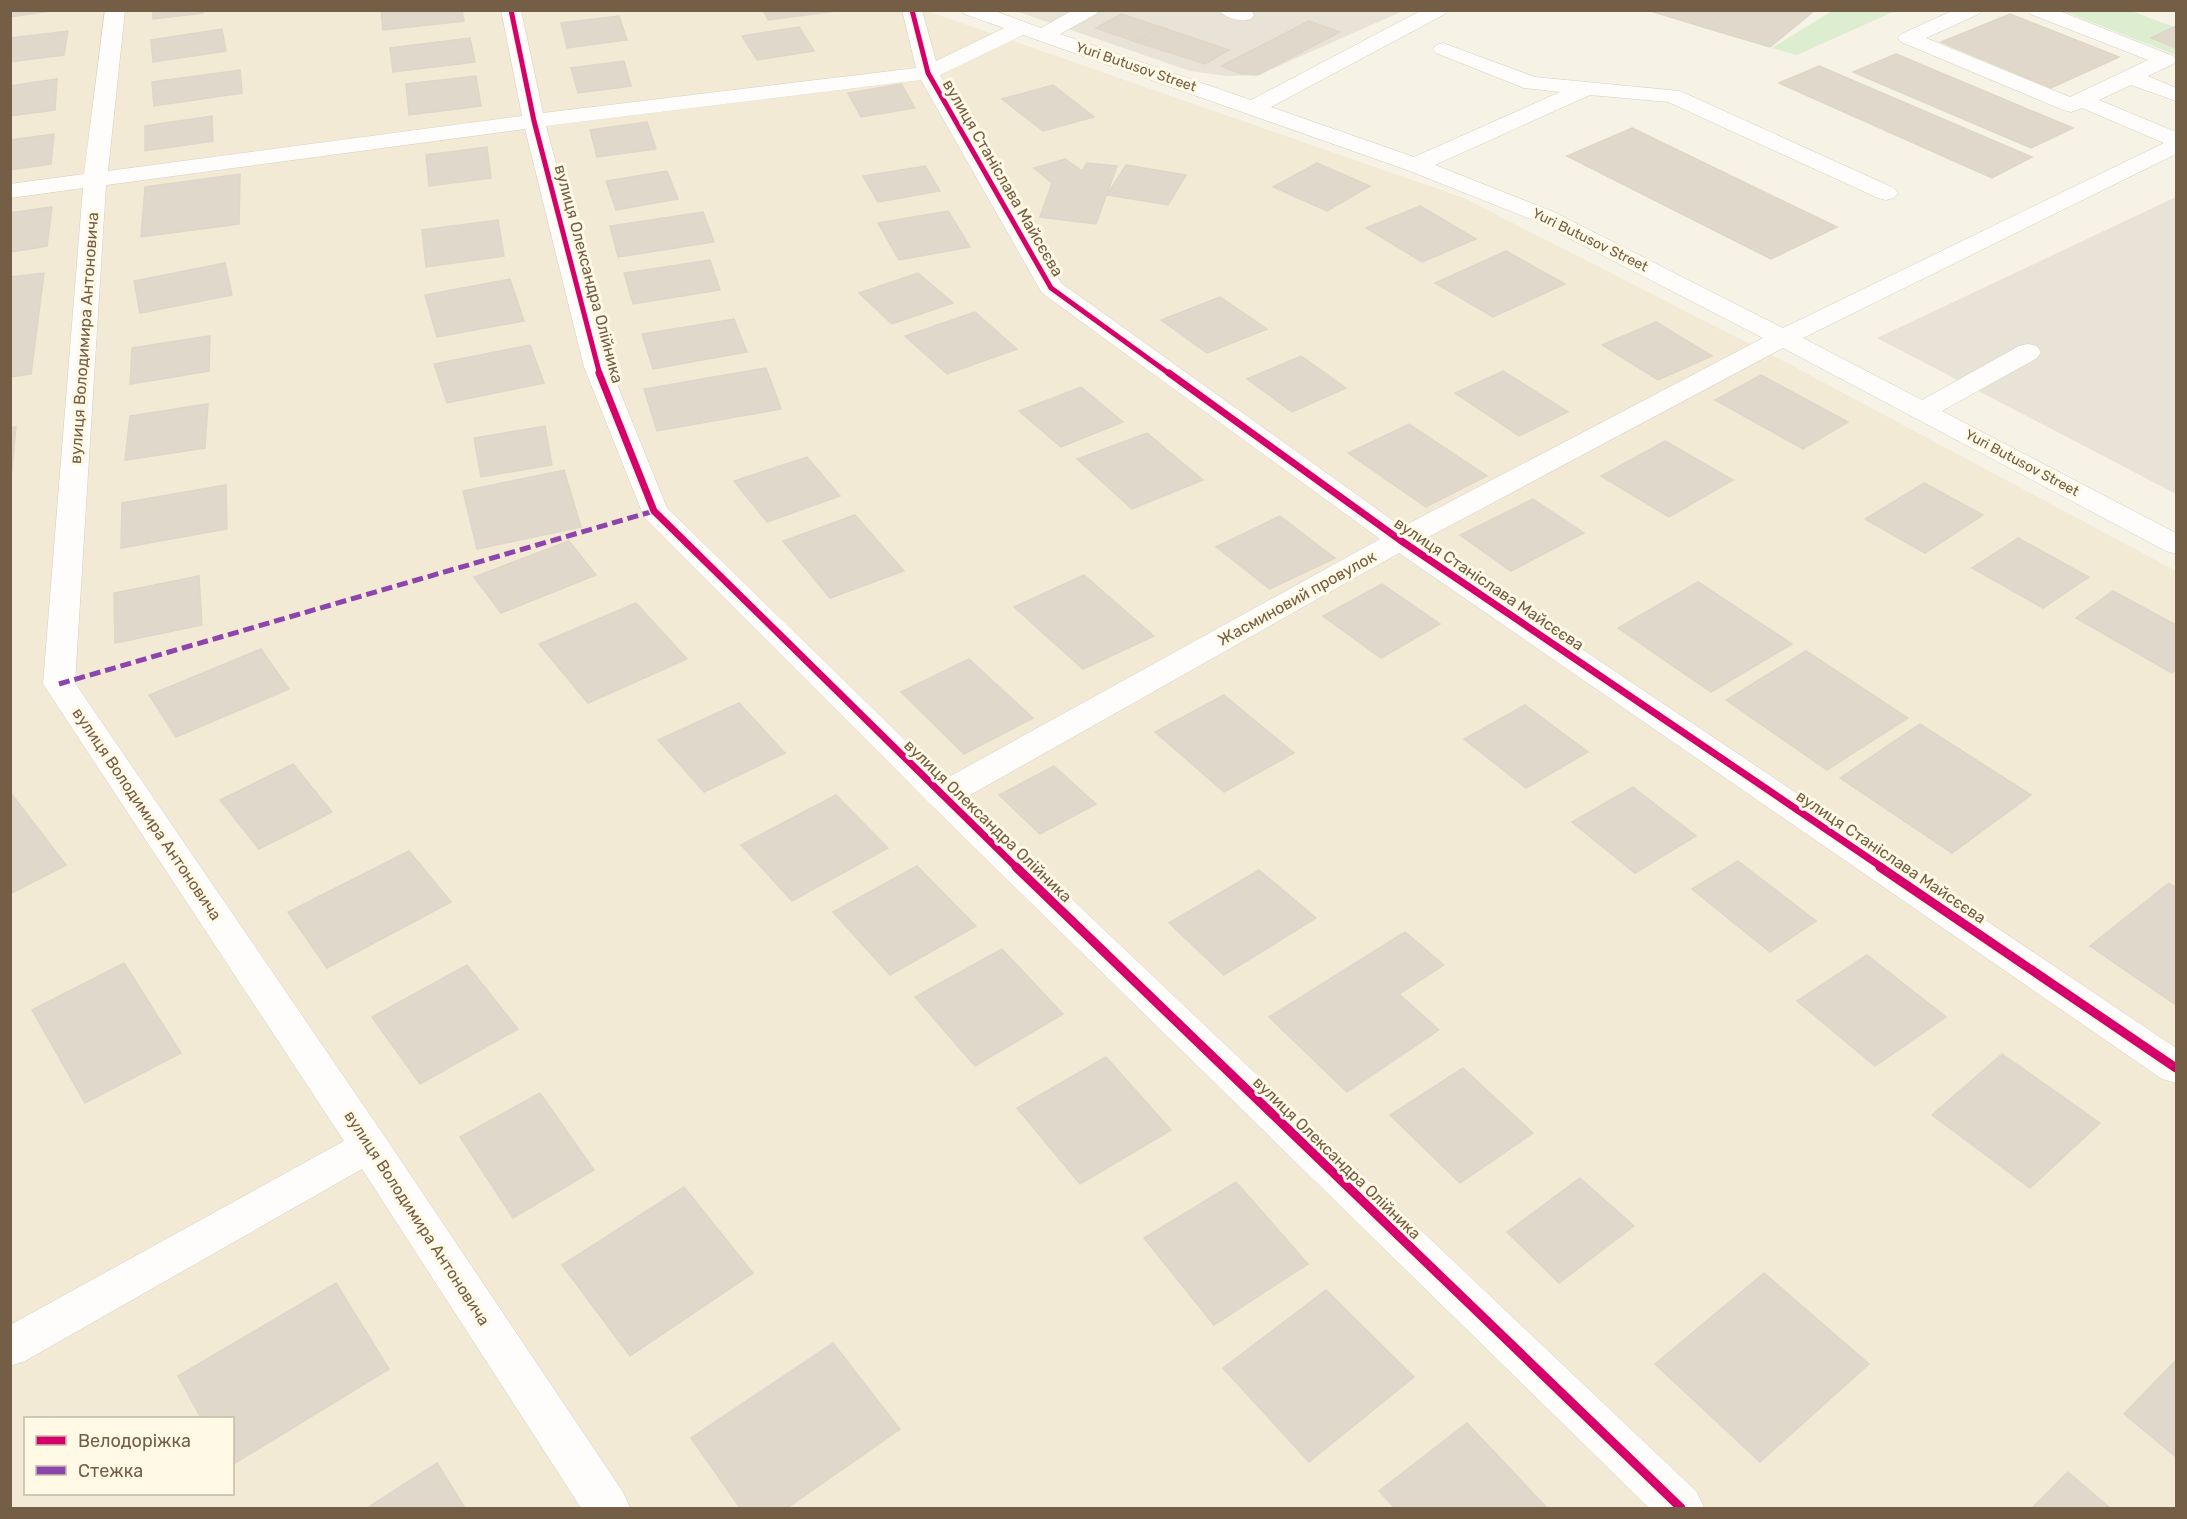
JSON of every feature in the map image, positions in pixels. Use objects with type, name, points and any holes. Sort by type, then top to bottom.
[{"type":"street","name":"вулиця Володимира Антоновича","points":[[115,10],[95,181],[59,684],[369,1146],[607,1509]]},
{"type":"street","name":"вулиця Олександра Олійника","points":[[511,10],[534,121],[597,367],[654,511],[942,796],[1681,1509]]},
{"type":"street","name":"вулиця Станіслава Майсєєва","points":[[912,10],[928,73],[1051,288],[1400,540],[2176,1068]]},
{"type":"street","name":"Yuri Butusov Street","points":[[971,10],[1255,107],[1415,165],[1546,217],[2176,544]]},
{"type":"street","points":[[1043,35],[1089,10]]},
{"type":"street","points":[[1255,107],[1438,10]]},
{"type":"street","points":[[1972,10],[1908,38],[2071,105],[2166,60],[2037,10]]},
{"type":"street","points":[[10,191],[534,121],[928,73],[1021,28]]},
{"type":"street","points":[[1443,49],[1532,83],[1672,96],[1886,193]]},
{"type":"street","points":[[2131,77],[2176,95]]},
{"type":"street","points":[[1415,165],[1587,88]]},
{"type":"street","points":[[2081,100],[2176,140]]},
{"type":"street","name":"Жасминовий провулок","points":[[942,796],[1400,540],[1783,338],[2176,146]]},
{"type":"street","points":[[1922,411],[2028,352]]},
{"type":"street","points":[[10,1347],[369,1146]]},
{"type":"shaded area","points":[[10,11],[927,11],[1464,198],[1791,365],[2176,571],[2176,1508],[11,1508]]},
{"type":"shaded area","points":[[1016,11],[1403,11],[1258,75],[1227,76],[1190,71]]},
{"type":"shaded area","points":[[2176,197],[2176,494],[1877,338]]},
{"type":"green space","points":[[1832,11],[1895,11],[1797,55],[1772,48]]},
{"type":"green space","points":[[2063,11],[2131,11],[2174,27],[2151,38],[2176,48],[2176,55]]},
{"type":"building","points":[[10,10],[57,10],[10,17]]},
{"type":"building","points":[[153,10],[203,10],[203,13],[153,19]]},
{"type":"building","points":[[381,10],[462,10],[464,21],[383,30]]},
{"type":"building","points":[[763,10],[836,10],[836,11],[768,20]]},
{"type":"building","points":[[1647,10],[1729,10],[1706,28]]},
{"type":"building","points":[[1729,10],[1815,10],[1770,47],[1706,28]]},
{"type":"building","points":[[1121,14],[1161,27],[1136,42],[1096,28]]},
{"type":"building","points":[[2010,14],[2119,57],[2051,88],[1941,42]]},
{"type":"building","points":[[619,16],[627,40],[567,48],[561,23]]},
{"type":"building","points":[[1309,21],[1340,32],[1258,75],[1241,74],[1221,66]]},
{"type":"building","points":[[2176,26],[2176,48],[2151,38],[2174,27]]},
{"type":"building","points":[[799,27],[814,51],[757,60],[742,36]]},
{"type":"building","points":[[1161,27],[1229,50],[1205,64],[1136,42]]},
{"type":"building","points":[[222,29],[226,51],[153,62],[151,40]]},
{"type":"building","points":[[68,31],[64,55],[10,62],[10,38]]},
{"type":"building","points":[[470,38],[475,62],[393,72],[390,48]]},
{"type":"building","points":[[1896,54],[2073,128],[2031,148],[1853,72]]},
{"type":"building","points":[[624,61],[631,86],[578,93],[571,68]]},
{"type":"building","points":[[1819,66],[2032,157],[1992,178],[1779,83]]},
{"type":"building","points":[[240,70],[242,93],[154,106],[152,82]]},
{"type":"building","points":[[476,76],[481,106],[409,115],[406,84]]},
{"type":"building","points":[[57,79],[55,110],[10,116],[10,86]]},
{"type":"building","points":[[901,84],[915,108],[861,117],[848,93]]},
{"type":"building","points":[[1053,85],[1094,117],[1043,131],[1002,99]]},
{"type":"building","points":[[212,116],[213,141],[145,151],[145,126]]},
{"type":"building","points":[[647,122],[656,149],[597,157],[590,130]]},
{"type":"building","points":[[1632,128],[1837,227],[1771,259],[1567,156]]},
{"type":"building","points":[[54,134],[51,164],[10,170],[10,140]]},
{"type":"building","points":[[487,147],[491,178],[429,186],[426,155]]},
{"type":"building","points":[[1065,159],[1082,171],[1087,163],[1117,166],[1096,224],[1040,217],[1052,183],[1034,168]]},
{"type":"building","points":[[1317,163],[1370,186],[1327,211],[1273,187]]},
{"type":"building","points":[[1126,165],[1186,175],[1168,205],[1107,195]]},
{"type":"building","points":[[925,166],[940,191],[878,202],[863,176]]},
{"type":"building","points":[[667,171],[678,199],[616,210],[606,181]]},
{"type":"building","points":[[240,174],[239,224],[141,237],[145,187]]},
{"type":"building","points":[[1420,206],[1476,239],[1422,262],[1366,228]]},
{"type":"building","points":[[52,207],[47,246],[10,252],[10,213]]},
{"type":"building","points":[[948,211],[970,247],[899,260],[878,223]]},
{"type":"building","points":[[703,212],[714,242],[618,257],[610,226]]},
{"type":"building","points":[[498,220],[504,256],[426,267],[422,230]]},
{"type":"building","points":[[1506,251],[1565,284],[1493,317],[1435,283]]},
{"type":"building","points":[[710,260],[720,290],[633,304],[624,273]]},
{"type":"building","points":[[225,263],[232,295],[140,313],[134,281]]},
{"type":"building","points":[[44,273],[31,374],[10,377],[10,277]]},
{"type":"building","points":[[918,273],[953,303],[892,324],[859,293]]},
{"type":"building","points":[[510,279],[524,321],[437,337],[425,295]]},
{"type":"building","points":[[1220,297],[1267,329],[1207,353],[1161,320]]},
{"type":"building","points":[[975,312],[1017,349],[947,374],[905,336]]},
{"type":"building","points":[[734,319],[747,352],[653,369],[642,334]]},
{"type":"building","points":[[1656,322],[1712,356],[1658,380],[1602,345]]},
{"type":"building","points":[[210,336],[209,371],[130,384],[132,348]]},
{"type":"building","points":[[530,345],[544,383],[447,403],[434,364]]},
{"type":"building","points":[[1301,356],[1346,388],[1292,412],[1247,379]]},
{"type":"building","points":[[766,368],[781,409],[657,431],[644,389]]},
{"type":"building","points":[[1503,371],[1568,412],[1519,436],[1455,393]]},
{"type":"building","points":[[1761,375],[1848,422],[1803,449],[1715,400]]},
{"type":"building","points":[[1081,387],[1123,422],[1061,447],[1019,411]]},
{"type":"building","points":[[208,404],[205,448],[125,460],[130,416]]},
{"type":"building","points":[[1409,424],[1487,476],[1426,507],[1348,453]]},
{"type":"building","points":[[545,426],[552,465],[481,477],[474,438]]},
{"type":"building","points":[[16,427],[10,489],[10,428]]},
{"type":"building","points":[[1147,433],[1203,480],[1132,509],[1077,459]]},
{"type":"building","points":[[1665,441],[1733,480],[1669,517],[1601,476]]},
{"type":"building","points":[[807,457],[840,496],[767,522],[734,481]]},
{"type":"building","points":[[564,470],[581,527],[477,549],[463,491]]},
{"type":"building","points":[[1924,483],[1983,515],[1925,553],[1865,519]]},
{"type":"building","points":[[226,485],[227,529],[121,548],[122,503]]},
{"type":"building","points":[[1533,499],[1584,533],[1511,571],[1460,535]]},
{"type":"building","points":[[855,515],[904,571],[830,598],[783,541]]},
{"type":"building","points":[[1280,516],[1335,558],[1270,589],[1216,547]]},
{"type":"building","points":[[2018,538],[2089,577],[2043,608],[1972,568]]},
{"type":"building","points":[[569,541],[596,575],[501,613],[474,577]]},
{"type":"building","points":[[1084,575],[1154,636],[1083,669],[1014,607]]},
{"type":"building","points":[[199,576],[202,625],[115,643],[114,593]]},
{"type":"building","points":[[1698,582],[1792,644],[1711,692],[1618,628]]},
{"type":"building","points":[[1382,584],[1440,624],[1381,658],[1323,616]]},
{"type":"building","points":[[2113,591],[2176,625],[2176,669],[2172,673],[2076,618]]},
{"type":"building","points":[[636,603],[687,659],[588,703],[539,644]]},
{"type":"building","points":[[261,649],[289,689],[176,737],[149,695]]},
{"type":"building","points":[[1806,651],[1908,718],[1827,770],[1726,700]]},
{"type":"building","points":[[969,659],[1033,718],[964,754],[901,692]]},
{"type":"building","points":[[1224,695],[1294,753],[1224,792],[1155,732]]},
{"type":"building","points":[[739,703],[785,753],[704,792],[658,740]]},
{"type":"building","points":[[1525,705],[1588,752],[1526,788],[1464,739]]},
{"type":"building","points":[[1920,724],[2031,795],[1952,853],[1840,778]]},
{"type":"building","points":[[293,764],[332,812],[259,849],[220,800]]},
{"type":"building","points":[[1054,766],[1096,804],[1040,834],[999,795]]},
{"type":"building","points":[[1633,787],[1696,836],[1635,873],[1572,822]]},
{"type":"building","points":[[10,792],[66,865],[10,894]]},
{"type":"building","points":[[836,795],[888,848],[792,901],[741,845]]},
{"type":"building","points":[[409,851],[451,902],[327,968],[288,912]]},
{"type":"building","points":[[1738,861],[1816,921],[1770,952],[1692,889]]},
{"type":"building","points":[[917,866],[976,926],[890,975],[833,912]]},
{"type":"building","points":[[1259,870],[1316,918],[1224,975],[1169,923]]},
{"type":"building","points":[[2169,883],[2176,888],[2176,1005],[2090,946]]},
{"type":"building","points":[[1405,932],[1444,965],[1399,994],[1439,1030],[1347,1092],[1269,1017]]},
{"type":"building","points":[[1002,949],[1063,1014],[975,1066],[915,997]]},
{"type":"building","points":[[1867,955],[1946,1017],[1875,1066],[1797,1001]]},
{"type":"building","points":[[124,963],[181,1053],[85,1103],[32,1010]]},
{"type":"building","points":[[467,965],[518,1029],[420,1084],[372,1017]]},
{"type":"building","points":[[2002,1054],[2100,1123],[2030,1188],[1932,1115]]},
{"type":"building","points":[[1106,1057],[1171,1130],[1080,1184],[1017,1108]]},
{"type":"building","points":[[1463,1068],[1533,1133],[1460,1183],[1390,1115]]},
{"type":"building","points":[[540,1093],[594,1170],[513,1218],[460,1137]]},
{"type":"building","points":[[1580,1178],[1634,1226],[1559,1283],[1507,1232]]},
{"type":"building","points":[[1236,1182],[1308,1264],[1214,1325],[1144,1238]]},
{"type":"building","points":[[684,1187],[753,1273],[630,1356],[562,1265]]},
{"type":"building","points":[[1764,1273],[1869,1364],[1760,1462],[1655,1364]]},
{"type":"building","points":[[336,1283],[389,1369],[234,1464],[234,1417],[200,1417],[178,1376]]},
{"type":"building","points":[[1326,1290],[1414,1377],[1309,1462],[1223,1368]]},
{"type":"building","points":[[833,1343],[900,1429],[787,1508],[740,1508],[691,1438]]},
{"type":"building","points":[[2176,1360],[2176,1457],[2124,1414]]},
{"type":"building","points":[[1467,1423],[1547,1508],[1395,1508],[1379,1491]]},
{"type":"building","points":[[437,1463],[465,1508],[367,1508]]},
{"type":"building","points":[[2068,1472],[2110,1508],[2032,1508]]},
{"type":"marked path","points":[[59,684],[654,511]]},
{"type":"cycle path","points":[[511,10],[534,121],[597,367],[654,511],[942,796],[1681,1508]]},
{"type":"cycle path","points":[[912,10],[928,73],[1051,288],[1400,540],[2176,1068]]}]
